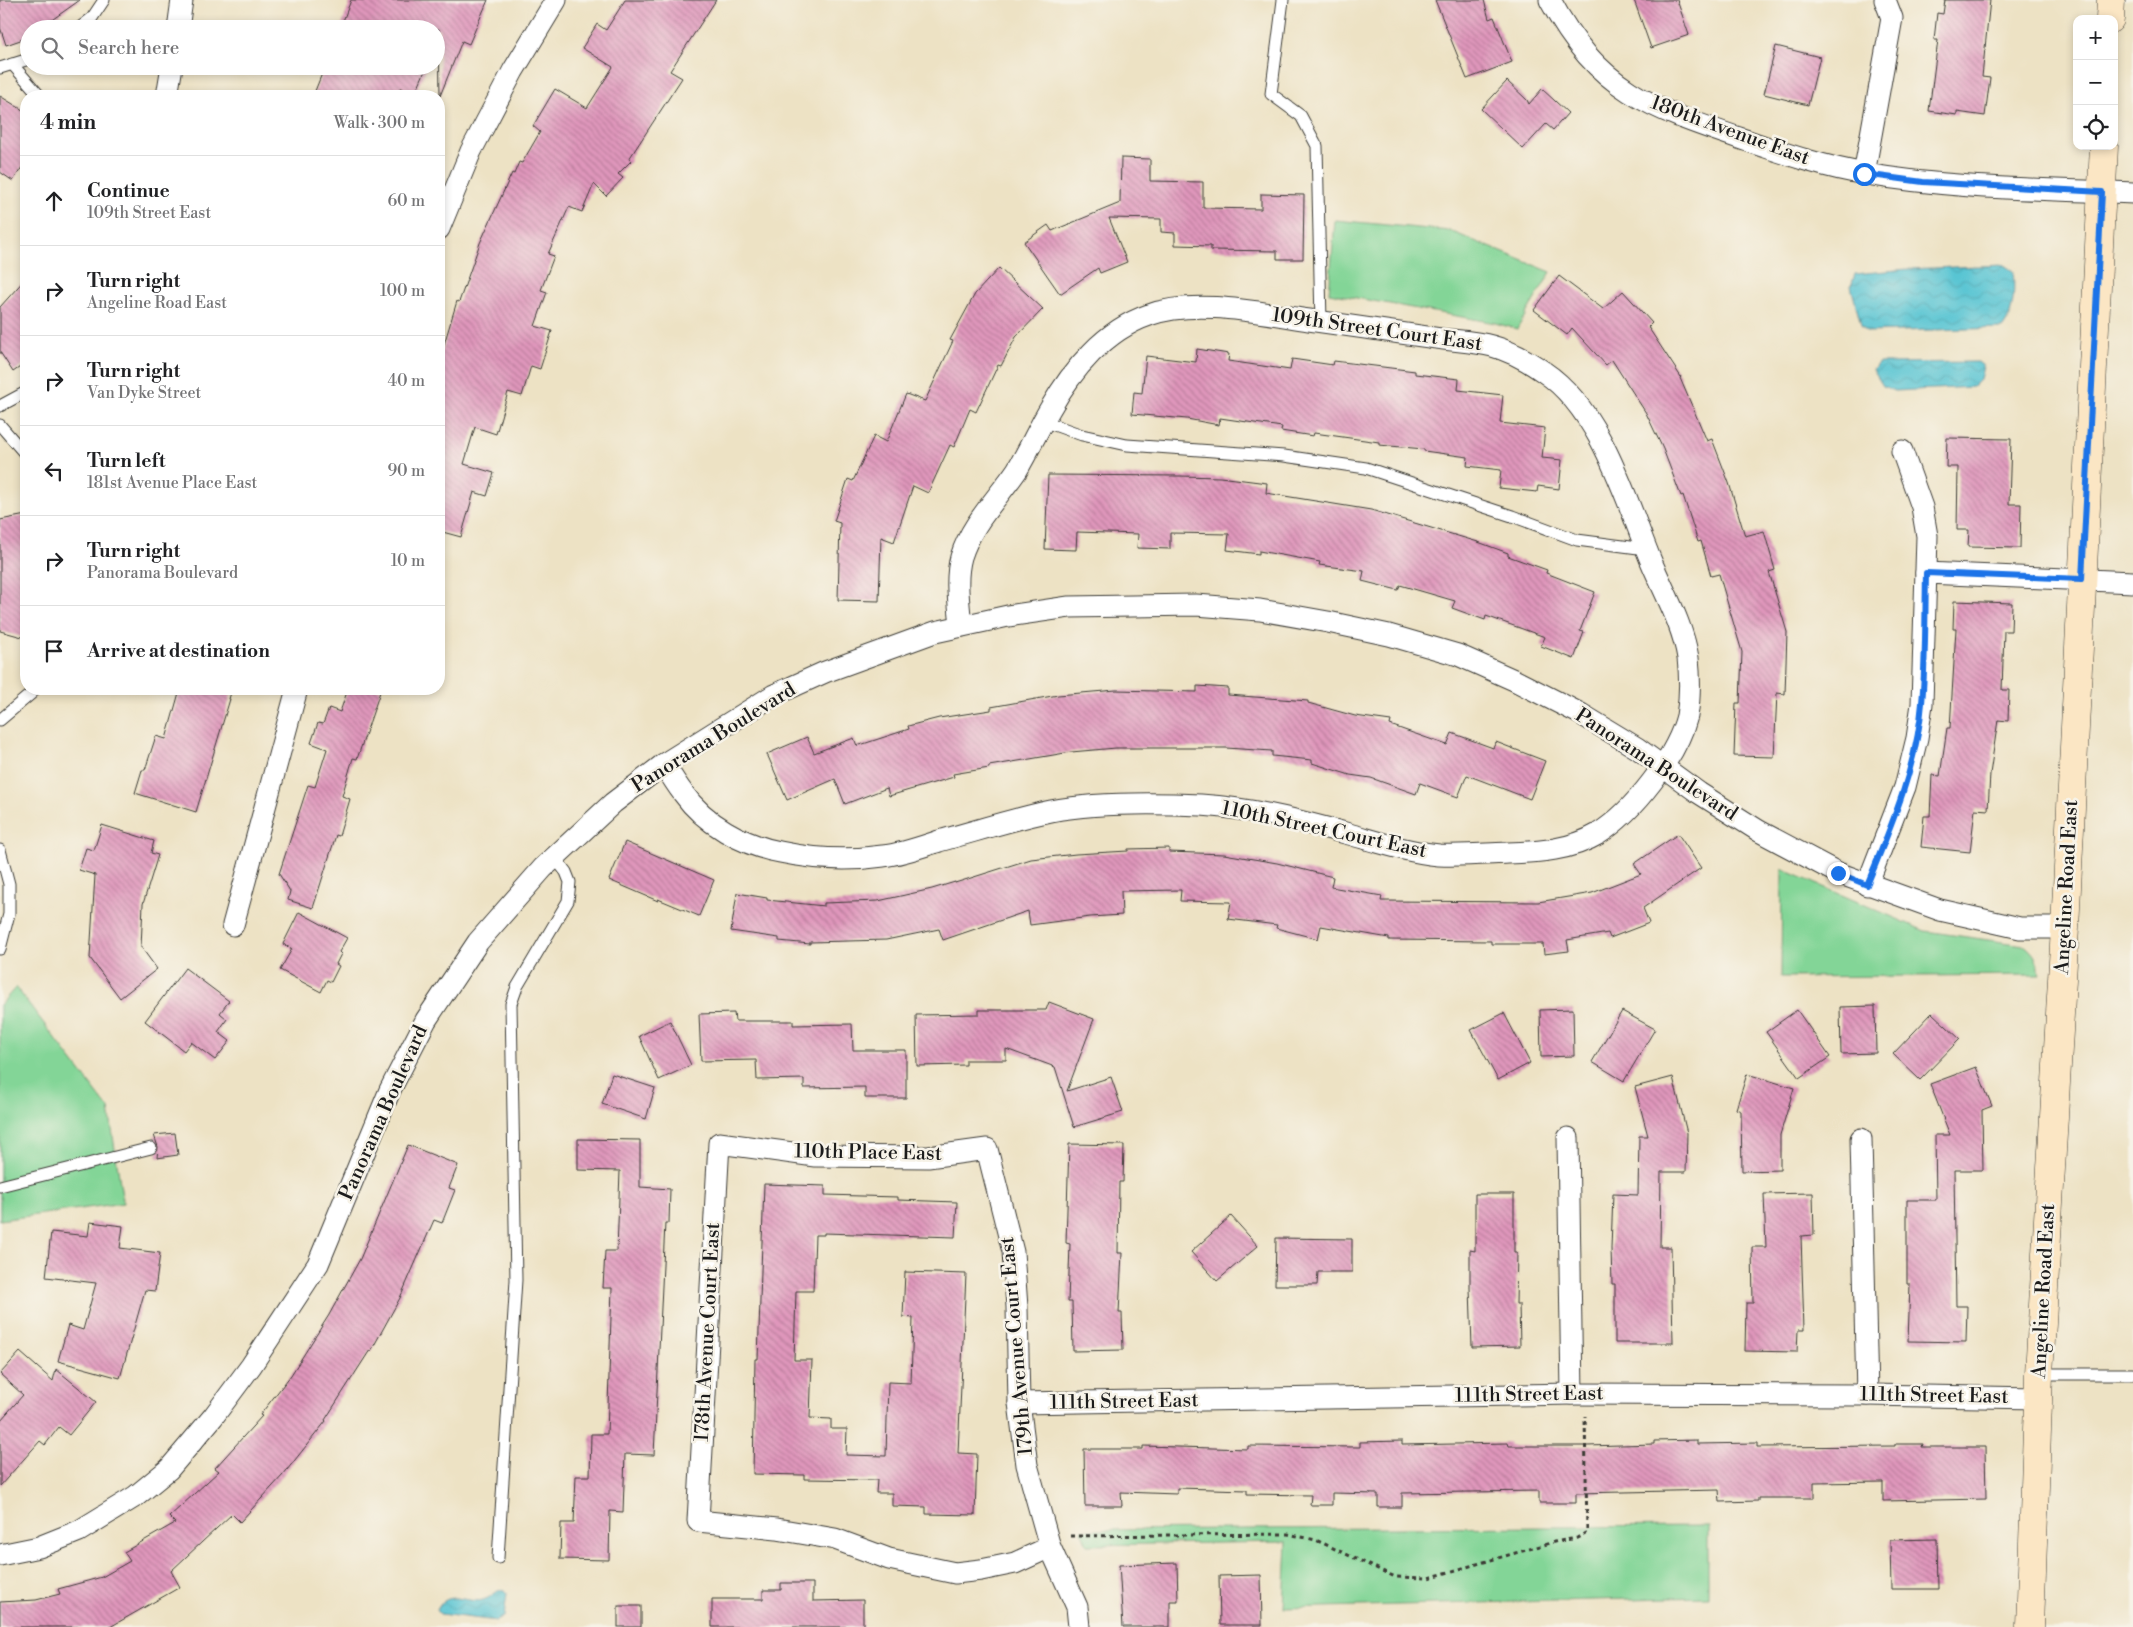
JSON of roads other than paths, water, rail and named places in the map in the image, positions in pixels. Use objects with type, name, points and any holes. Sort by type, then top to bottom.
[{"type":"street","points":[[179,20],[182,0]]},
{"type":"street","points":[[445,215],[471,151],[513,72],[556,0]]},
{"type":"street","name":"180th Avenue East","points":[[1550,0],[1577,45],[1601,71],[1623,88],[1653,106],[1686,120],[1792,156],[1864,174],[1923,182],[2133,193]]},
{"type":"street","points":[[1864,174],[1892,18],[1885,0]]},
{"type":"street","points":[[2110,15],[2111,0]]},
{"type":"street","points":[[168,90],[170,75]]},
{"type":"street","name":"Angeline Road East","points":[[2030,1627],[2039,1386],[2065,928],[2104,150]]},
{"type":"street","name":"109th Street Court East","points":[[961,626],[957,584],[959,561],[967,541],[984,514],[1012,477],[1071,376],[1089,354],[1105,340],[1131,323],[1149,315],[1187,306],[1321,322],[1493,346],[1552,376],[1591,423],[1614,467],[1677,621],[1688,655],[1686,718],[1670,755],[1662,766]]},
{"type":"street","points":[[1867,885],[1905,786],[1917,738],[1922,704],[1927,536],[1922,507],[1902,451]]},
{"type":"street","points":[[1926,573],[2133,582]]},
{"type":"street","name":"Panorama Boulevard","points":[[0,1555],[39,1547],[79,1531],[136,1496],[169,1469],[213,1417],[251,1366],[318,1264],[390,1090],[426,1020],[478,942],[555,858],[613,803],[664,764],[774,695],[826,672],[936,632],[1008,616],[1068,607],[1196,605],[1260,610],[1389,635],[1458,655],[1514,680],[1581,714],[1637,748],[1758,832],[1838,873],[1940,910],[2020,928],[2065,928]]},
{"type":"street","points":[[233,925],[295,695]]},
{"type":"street","name":"110th Street Court East","points":[[664,764],[686,799],[719,826],[743,841],[777,852],[851,859],[890,855],[1012,820],[1056,810],[1098,805],[1202,805],[1250,810],[1308,823],[1409,850],[1442,855],[1550,850],[1578,844],[1600,833],[1621,817],[1646,792],[1662,766]]},
{"type":"street","points":[[1568,1138],[1578,1394]]},
{"type":"street","points":[[1861,1139],[1867,1395]]},
{"type":"street","name":"110th Place East","points":[[719,1143],[815,1156],[928,1157],[987,1149]]},
{"type":"street","name":"178th Avenue Court East","points":[[719,1143],[698,1521],[777,1529],[835,1539],[889,1559],[955,1573],[1015,1563],[1048,1542]]},
{"type":"street","name":"179th Avenue Court East","points":[[987,1149],[1012,1252],[1017,1307],[1019,1404],[1027,1464],[1048,1542],[1077,1607],[1079,1627]]},
{"type":"street","name":"111th Street East","points":[[1019,1404],[1578,1394],[1867,1395],[2039,1386]]},
{"type":"lane","points":[[89,20],[104,0]]},
{"type":"lane","points":[[1283,0],[1271,94],[1301,116],[1318,146],[1321,322]]},
{"type":"lane","points":[[0,68],[20,62]]},
{"type":"lane","points":[[12,64],[20,73]]},
{"type":"lane","points":[[22,75],[35,90]]},
{"type":"lane","points":[[0,406],[20,395]]},
{"type":"lane","points":[[1044,421],[1082,435],[1127,445],[1284,456],[1366,468],[1502,512],[1577,540],[1646,549]]},
{"type":"lane","points":[[0,426],[20,448]]},
{"type":"lane","points":[[0,720],[30,695]]},
{"type":"lane","points":[[0,850],[9,884],[9,914],[0,949]]},
{"type":"lane","points":[[498,1558],[516,1280],[511,1004],[517,986],[568,901],[570,882],[566,872],[555,858]]},
{"type":"lane","points":[[0,1186],[151,1148]]},
{"type":"lane","points":[[2039,1386],[2133,1374]]},
{"type":"water","points":[[2004,265],[2013,271],[2014,286],[2009,316],[2002,328],[1867,332],[1861,325],[1851,286],[1855,274],[1908,269]]},
{"type":"water","points":[[1978,362],[1983,366],[1980,380],[1973,387],[1895,391],[1883,386],[1873,370],[1878,363]]},
{"type":"water","points":[[503,1589],[507,1593],[504,1617],[497,1621],[440,1614],[437,1610],[441,1603],[452,1598],[483,1600]]}]
